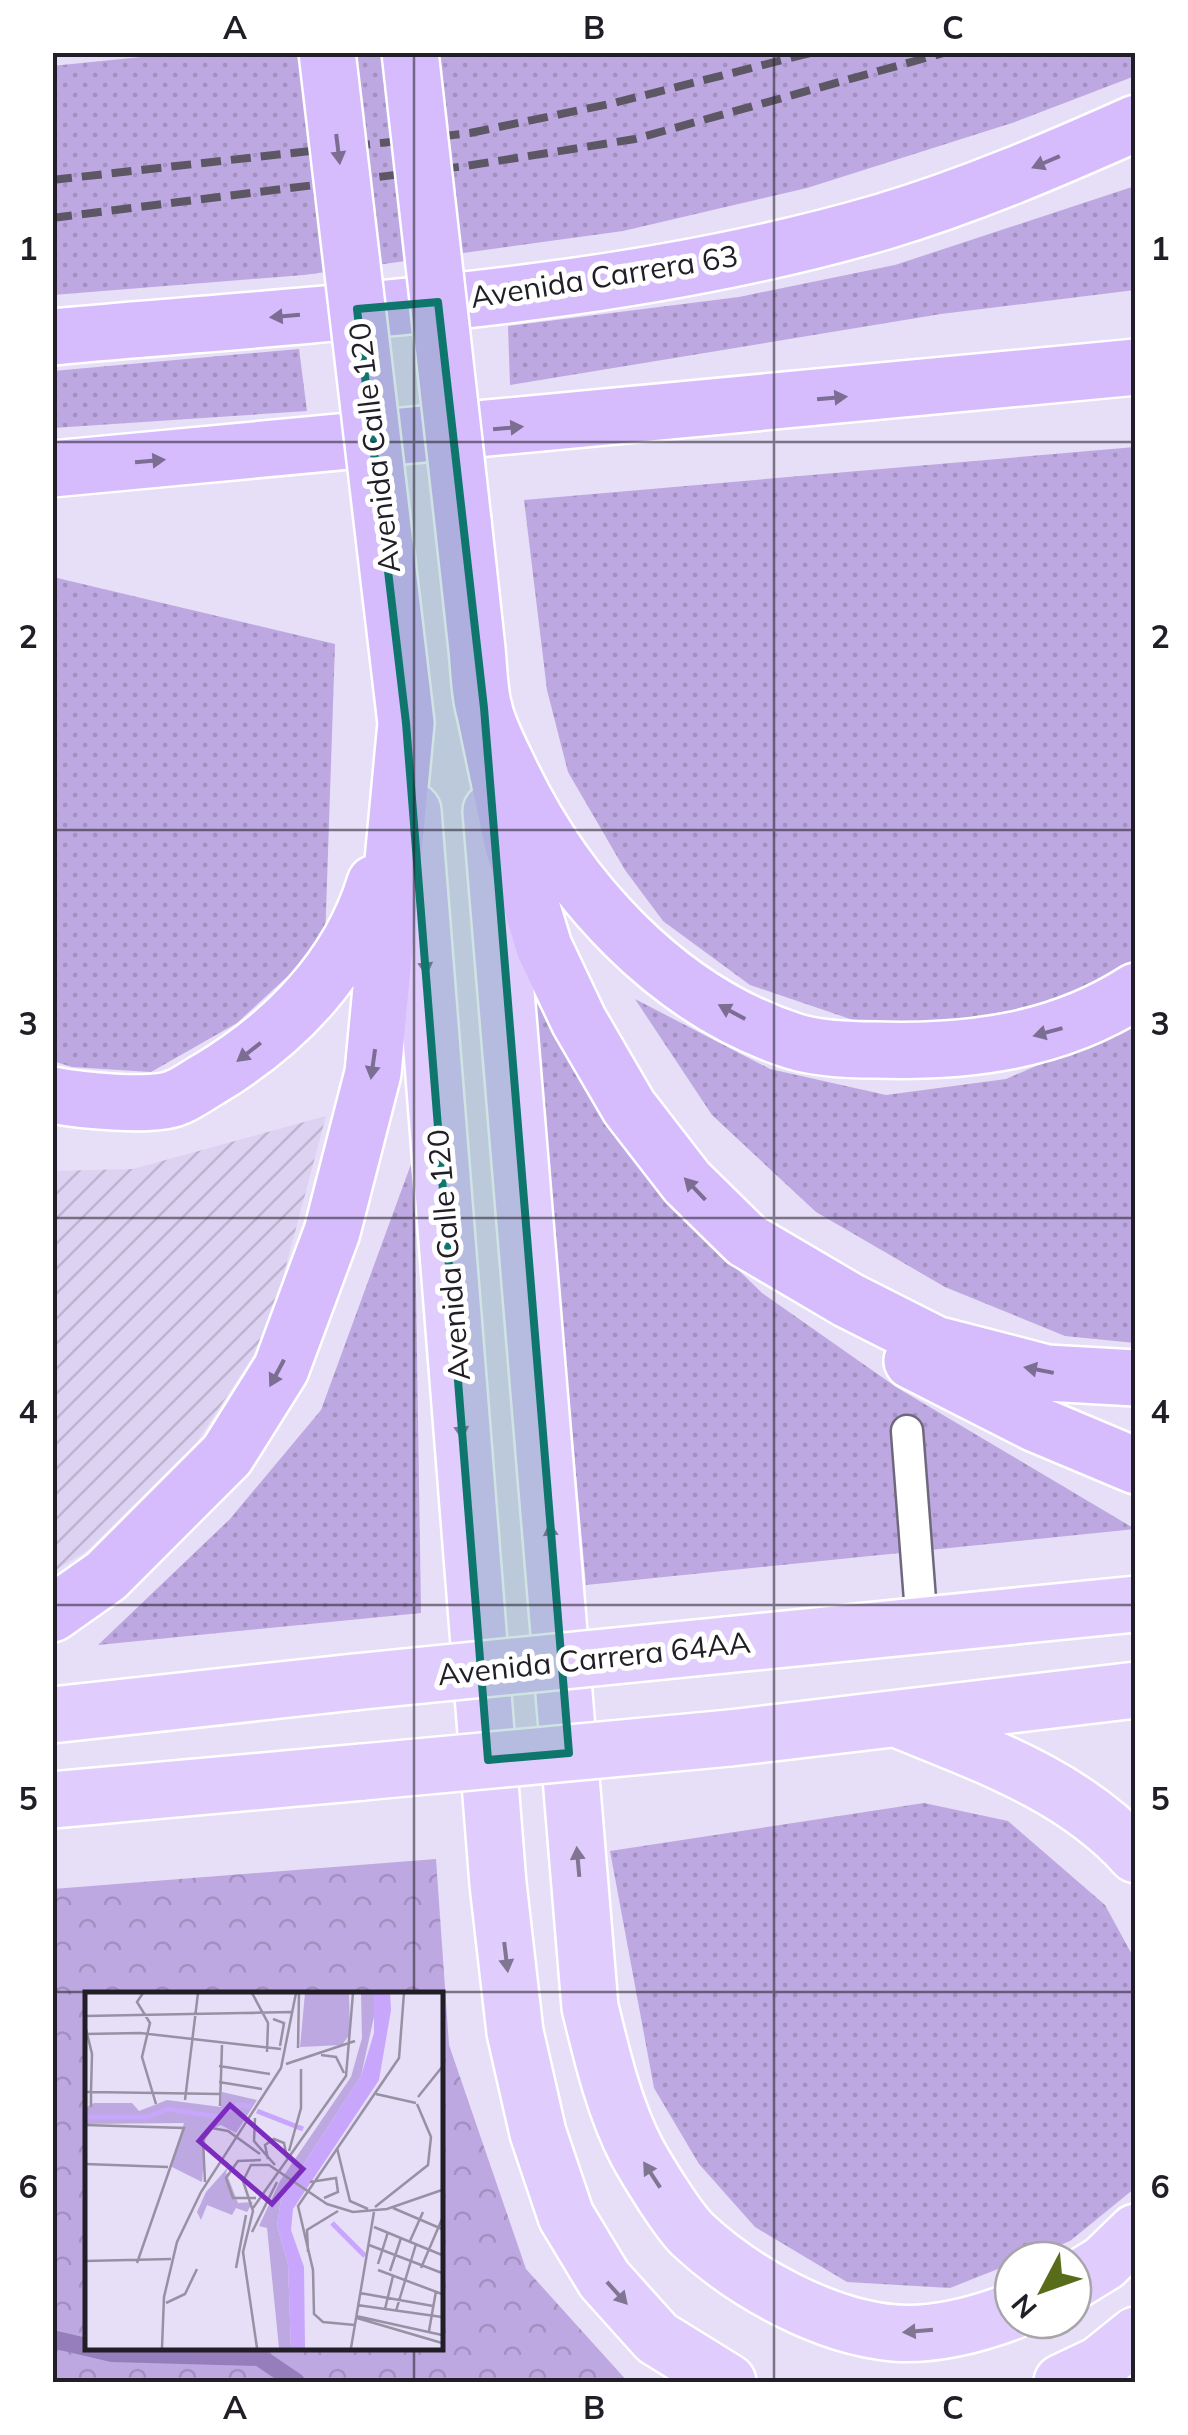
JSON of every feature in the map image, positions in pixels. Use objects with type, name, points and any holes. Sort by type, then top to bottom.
[{"type":"highway","name":"Avenida Calle 120","points":[[327,52],[406,723]]},
{"type":"highway","points":[[410,52],[484,708],[526,896],[544,947],[579,1021],[629,1107],[687,1182],[746,1240],[822,1305],[890,1350],[1036,1424],[1136,1466]]},
{"type":"highway","name":"Avenida Carrera 63","points":[[52,338],[490,297],[744,255],[883,222],[1009,178],[1127,130]]},
{"type":"highway","points":[[60,475],[1127,368]]},
{"type":"highway","points":[[484,708],[522,796],[539,825],[566,868],[614,923],[669,974],[730,1012],[794,1042],[853,1050],[926,1052],[1009,1043],[1064,1028],[1136,991]]},
{"type":"highway","points":[[52,1096],[88,1102],[172,1100],[248,1055],[317,990],[366,915],[386,842],[406,723]]},
{"type":"highway","points":[[52,1614],[106,1576],[228,1455],[280,1370],[332,1232],[373,1073],[406,723]]},
{"type":"highway","points":[[746,1240],[848,1300],[935,1344],[1046,1372],[1136,1378]]},
{"type":"main road","points":[[484,708],[590,2008],[606,2071],[637,2152],[690,2232],[750,2280],[815,2314],[894,2333],[970,2327],[993,2318]]},
{"type":"main road","name":"Avenida Calle 120","points":[[406,723],[498,1884],[515,2032],[538,2133],[566,2216],[604,2279],[657,2338],[728,2382]]},
{"type":"main road","name":"Avenida Carrera 64AA","points":[[52,1716],[1136,1604]]},
{"type":"main road","points":[[52,1800],[730,1738],[1136,1690]]},
{"type":"main road","points":[[894,1718],[1052,1786],[1136,1854]]},
{"type":"main road","points":[[1093,2270],[1136,2232]]},
{"type":"main road","points":[[1062,2382],[1100,2364],[1136,2335]]},
{"type":"lane","points":[[906,1431],[922,1626]]},
{"type":"highlighted area","points":[[438,302],[484,708],[569,1753],[488,1760],[406,723],[357,309]]},
{"type":"shaded area","points":[[326,1116],[268,1333],[197,1442],[88,1550],[53,1572],[53,1171],[133,1169]]},
{"type":"green space","points":[[191,52],[1136,53],[1135,76],[1015,122],[807,188],[623,231],[304,275],[53,295],[52,66]]},
{"type":"green space","points":[[1135,186],[1135,290],[941,314],[510,385],[508,326],[739,297],[895,265]]},
{"type":"green space","points":[[299,349],[307,411],[53,428],[53,371]]},
{"type":"green space","points":[[1135,447],[1135,960],[1072,1000],[976,1024],[871,1026],[750,985],[663,921],[625,870],[568,772],[547,690],[524,500]]},
{"type":"green space","points":[[53,577],[335,644],[325,942],[237,1023],[151,1072],[72,1067],[53,1061]]},
{"type":"green space","points":[[533,997],[603,1111],[672,1205],[762,1293],[896,1387],[1135,1529],[586,1585]]},
{"type":"green space","points":[[635,999],[770,1069],[886,1095],[1006,1079],[1135,1020],[1135,1343],[1065,1336],[945,1287],[816,1212],[712,1115]]},
{"type":"green space","points":[[414,1156],[421,1613],[98,1645],[230,1519],[321,1410]]},
{"type":"green space","points":[[924,1803],[1008,1821],[1105,1905],[1135,1960],[1135,2188],[1071,2240],[993,2240],[993,2271],[950,2288],[847,2282],[755,2227],[699,2164],[654,2088],[610,1851]]},
{"type":"green space","points":[[436,1859],[449,2045],[526,2269],[628,2382],[53,2382],[53,1889]]},
{"type":"waterway","points":[[52,2339],[85,2347]]},
{"type":"waterway","points":[[99,2350],[259,2357],[296,2382]]},
{"type":"railway","points":[[52,180],[470,133],[614,103],[814,52]]},
{"type":"railway","points":[[52,218],[466,166],[635,139],[947,52]]}]
